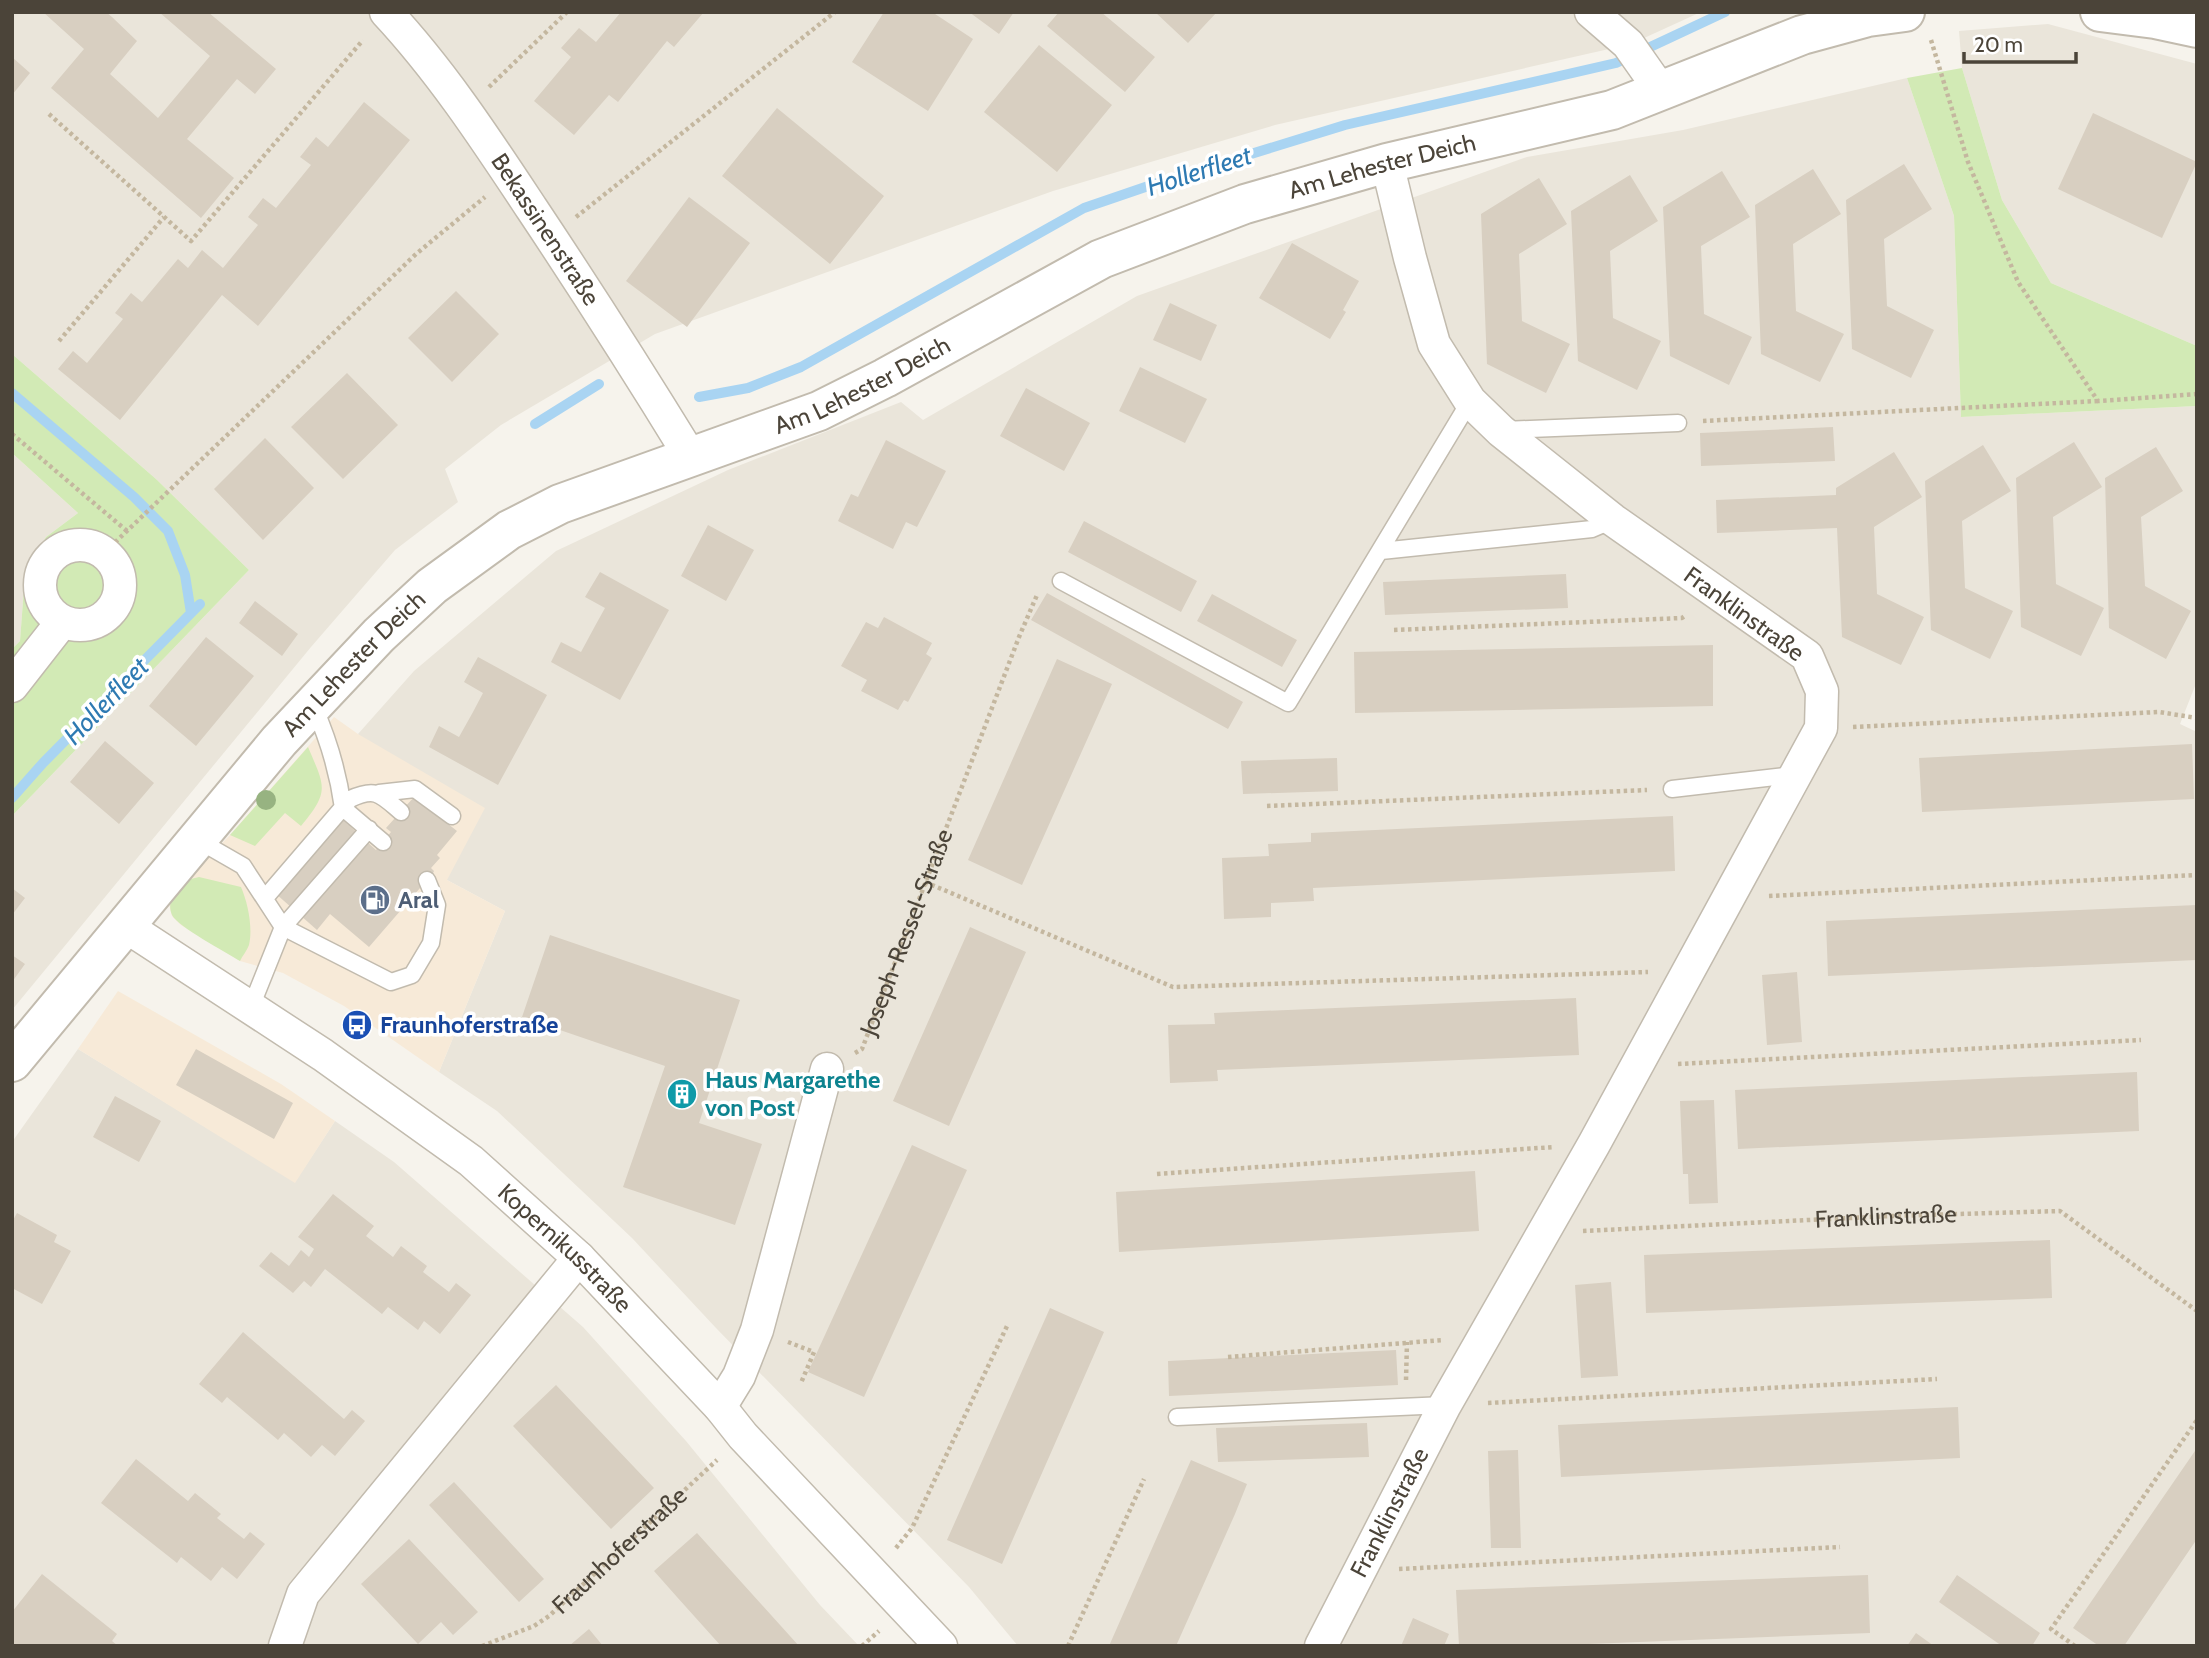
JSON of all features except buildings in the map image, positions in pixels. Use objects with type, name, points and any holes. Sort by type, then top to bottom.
[{"type":"street","points":[[1591,12],[1643,66]]},
{"type":"street","points":[[2100,12],[2197,28]]},
{"type":"street","name":"Bekassinenstraße","points":[[386,13],[429,60],[465,110],[551,237],[690,456]]},
{"type":"street","name":"Am Lehester Deich","points":[[12,1062],[279,741],[379,635],[432,586],[509,530],[560,504],[819,411],[885,378],[1101,259],[1245,204],[1387,163],[1612,110],[1643,66],[1802,35],[1867,15],[1918,25]]},
{"type":"street","name":"Franklinstraße","points":[[1321,1646],[1445,1405],[1594,1144],[1821,728],[1822,691],[1807,656],[1613,520],[1501,430],[1470,401],[1434,344],[1387,163]]},
{"type":"street","points":[[116,542],[120,596],[107,617],[85,626],[62,622],[45,606],[39,585],[46,563],[62,548],[116,542]]},
{"type":"street","points":[[12,686],[62,622]]},
{"type":"street","name":"Kopernikusstraße","points":[[124,925],[323,1055],[471,1161],[579,1258],[720,1406],[743,1436],[941,1646]]},
{"type":"street","points":[[720,1406],[739,1376],[757,1331],[827,1069]]},
{"type":"street","points":[[285,1646],[303,1594],[579,1258]]},
{"type":"lane","points":[[1061,581],[1288,704],[1470,401]]},
{"type":"lane","points":[[1501,430],[1678,422]]},
{"type":"lane","points":[[1381,551],[1592,529],[1613,520]]},
{"type":"lane","points":[[313,705],[336,763],[343,807],[383,842]]},
{"type":"lane","points":[[1672,789],[1793,775]]},
{"type":"lane","points":[[265,898],[350,799],[365,792],[415,789],[453,816]]},
{"type":"lane","points":[[379,793],[401,811]]},
{"type":"lane","points":[[251,1007],[282,927],[369,829]]},
{"type":"lane","points":[[196,839],[243,866],[282,927],[391,982],[412,975],[431,943],[437,905],[426,880]]},
{"type":"lane","points":[[1177,1417],[1445,1405]]},
{"type":"path","points":[[465,110],[567,12]]},
{"type":"path","points":[[551,237],[835,12]]},
{"type":"path","points":[[49,114],[191,241],[386,13]]},
{"type":"path","points":[[1918,25],[1968,162],[2018,282],[2098,401]]},
{"type":"path","points":[[12,434],[116,542],[416,254],[510,176]]},
{"type":"path","points":[[59,341],[164,217]]},
{"type":"path","points":[[1678,422],[2197,394]]},
{"type":"path","name":"Joseph-Ressel-Straße","points":[[827,1069],[862,1049],[1019,637],[1043,581],[1061,581]]},
{"type":"path","points":[[1394,629],[1682,618],[1717,593]]},
{"type":"path","points":[[1821,728],[2159,712],[2197,718]]},
{"type":"path","points":[[1267,806],[1672,789]]},
{"type":"path","points":[[1726,898],[2197,875]]},
{"type":"path","points":[[925,882],[1173,987],[1688,971]]},
{"type":"path","points":[[1636,1066],[2141,1040]]},
{"type":"path","points":[[1157,1174],[1594,1144]]},
{"type":"path","name":"Franklinstraße","points":[[1542,1233],[2060,1210],[2197,1311]]},
{"type":"path","points":[[875,1575],[912,1528],[1007,1324]]},
{"type":"path","points":[[1228,1357],[1484,1338]]},
{"type":"path","points":[[1405,1407],[1407,1342]]},
{"type":"path","points":[[801,1383],[814,1352]]},
{"type":"path","points":[[1445,1405],[1937,1379]]},
{"type":"path","points":[[2075,1646],[2051,1629],[2197,1420]]},
{"type":"path","name":"Fraunhoferstraße","points":[[482,1646],[534,1626],[549,1616],[743,1436]]},
{"type":"path","points":[[1068,1646],[1143,1479]]},
{"type":"path","points":[[1360,1571],[1840,1547]]},
{"type":"shaded area","points":[[12,12],[1701,12],[1631,44],[1275,125],[1053,191],[655,334],[501,425],[445,469],[458,502],[395,550],[311,647],[12,1010],[12,816],[249,570],[156,479],[12,354]]},
{"type":"shaded area","points":[[2048,24],[2197,64],[2197,346],[2051,283],[2002,200],[1962,68],[1959,31]]},
{"type":"shaded area","points":[[1907,78],[1954,216],[1961,417],[2197,406],[2197,681],[2180,724],[2197,732],[2197,1646],[1018,1646],[969,1587],[632,1238],[497,1111],[439,1072],[505,911],[447,880],[358,734],[414,671],[556,551],[728,470],[901,402],[923,420],[1137,296],[1527,157],[1683,130]]},
{"type":"shaded area","points":[[12,453],[78,513],[46,537],[25,574],[20,641],[12,649]]},
{"type":"shaded area","points":[[334,717],[358,734],[485,808],[447,880],[505,911],[439,1072],[344,1006],[283,973],[240,961],[181,925],[172,916],[169,904],[174,892],[230,835]]},
{"type":"shaded area","points":[[118,991],[281,1084],[335,1121],[295,1183],[78,1049]]},
{"type":"shaded area","points":[[78,1049],[295,1182],[335,1121],[394,1162],[583,1327],[686,1441],[820,1605],[859,1646],[12,1646],[12,1142]]},
{"type":"green space","points":[[1962,68],[2002,200],[2051,283],[2197,346],[2197,406],[1961,417],[1954,216],[1907,78]]},
{"type":"green space","points":[[12,354],[156,479],[249,570],[12,816],[12,649],[20,641],[25,574],[46,537],[78,513],[12,453]]},
{"type":"green space","points":[[308,747],[322,788],[317,805],[301,826],[285,813],[255,846],[230,835]]},
{"type":"green space","points":[[199,877],[241,887],[248,908],[250,931],[249,945],[240,961],[192,932],[172,915],[170,910],[175,890]]},
{"type":"waterway","name":"Hollerfleet","points":[[699,397],[748,388],[801,367],[1084,208],[1345,125],[1616,63],[1725,12]]},
{"type":"waterway","name":"Hollerfleet","points":[[535,424],[599,384]]},
{"type":"waterway","points":[[12,393],[134,497],[168,531],[185,575],[191,613]]},
{"type":"waterway","name":"Hollerfleet","points":[[12,798],[200,604]]},
{"type":"place","name":"Aral","points":[[375,900]]},
{"type":"place","name":"Fraunhoferstraße","points":[[357,1025]]},
{"type":"place","name":"Haus Margarethe von Post","points":[[682,1094]]}]
